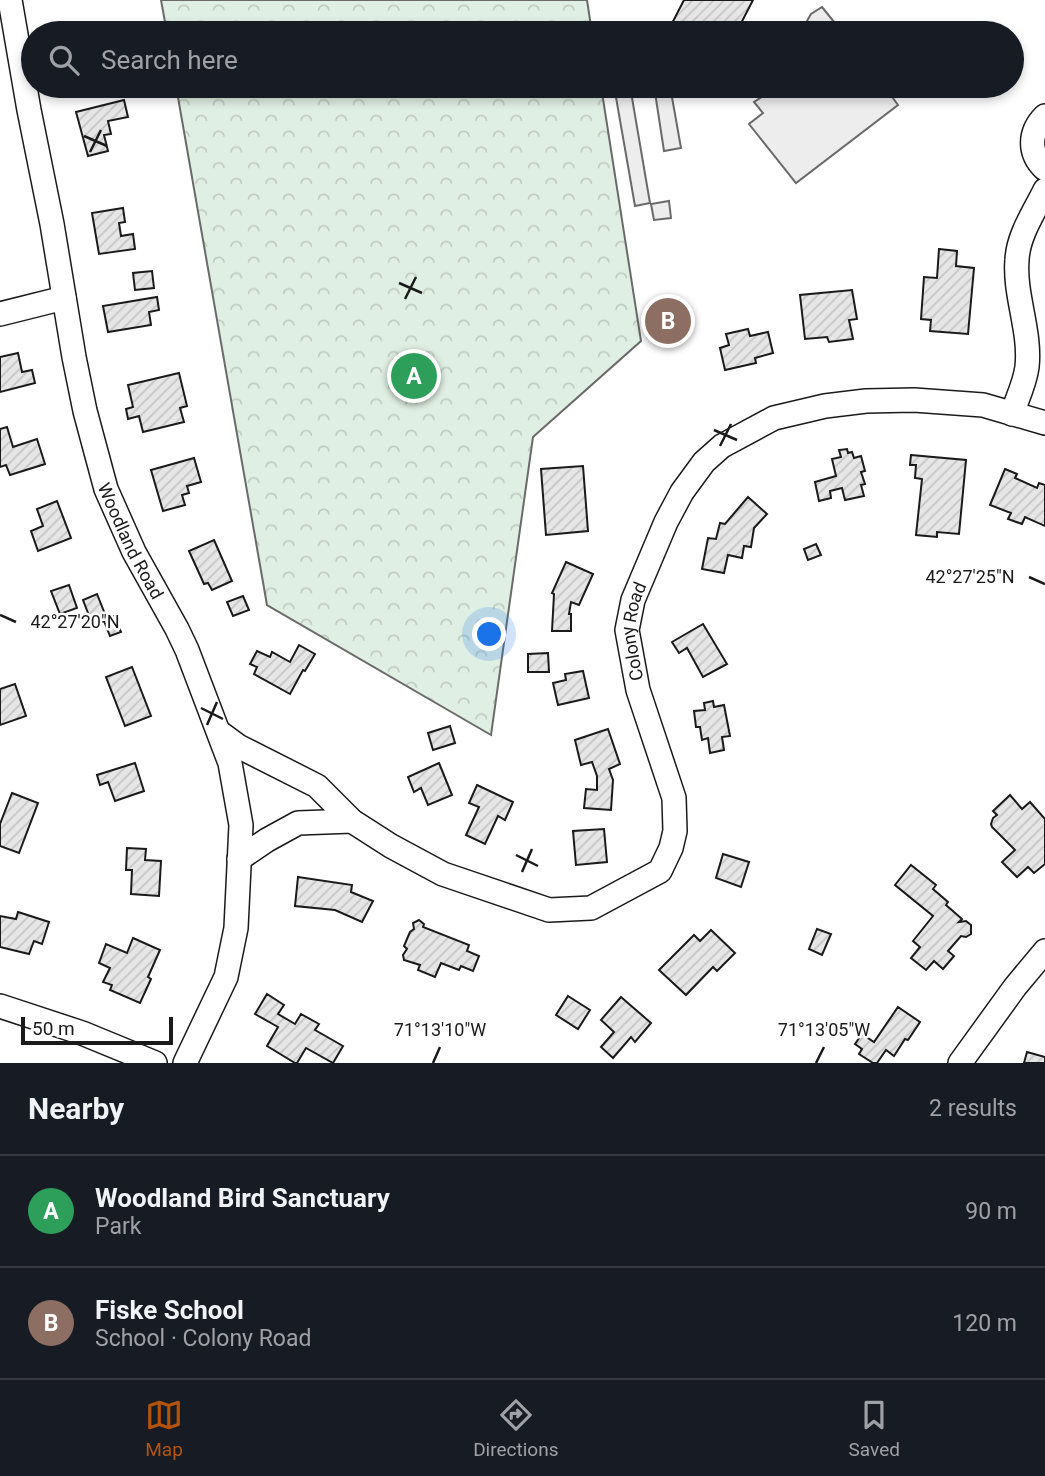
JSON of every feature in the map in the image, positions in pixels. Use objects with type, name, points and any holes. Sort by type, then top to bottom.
[{"type":"street","name":"Woodland Road","points":[[10,0],[21,64]]},
{"type":"street","name":"Woodland Road","points":[[27,98],[82,398],[106,489],[130,544],[177,629],[219,732],[230,763],[241,825],[236,928],[226,977],[185,1063]]},
{"type":"street","points":[[1045,116],[1037,125],[1032,139],[1034,153],[1045,169]]},
{"type":"street","points":[[1012,414],[1027,365],[1017,270],[1018,251],[1045,190]]},
{"type":"street","points":[[0,314],[64,298]]},
{"type":"street","name":"Colony Road","points":[[219,732],[238,746],[317,786],[352,821],[443,874],[549,910],[591,908],[660,871],[671,848],[675,831],[674,799],[638,690],[627,630],[633,600],[666,522],[682,492],[704,462],[722,446],[774,418],[825,406],[866,401],[914,400],[983,405],[1045,423]]},
{"type":"street","points":[[239,859],[298,822],[352,821]]},
{"type":"street","points":[[960,1063],[1014,987],[1045,951]]},
{"type":"street","points":[[0,1006],[82,1033],[155,1063]]},
{"type":"green space","points":[[161,0],[587,0],[590,21],[165,21]]},
{"type":"green space","points":[[178,98],[603,98],[641,341],[533,437],[491,735],[267,605]]},
{"type":"shaded area","points":[[822,7],[833,21],[807,21],[811,14]]},
{"type":"shaded area","points":[[616,98],[632,98],[650,203],[635,206]]},
{"type":"shaded area","points":[[656,98],[672,98],[681,148],[664,151]]},
{"type":"shaded area","points":[[760,98],[893,98],[898,105],[796,183],[749,124],[763,113],[754,102]]},
{"type":"shaded area","points":[[669,201],[671,218],[654,220],[651,204]]},
{"type":"building","points":[[684,0],[753,0],[742,21],[673,21]]},
{"type":"building","points":[[124,100],[128,117],[108,121],[111,134],[104,135],[108,151],[88,156],[76,112]]},
{"type":"building","points":[[123,208],[125,222],[119,223],[121,236],[133,234],[135,249],[99,254],[92,213]]},
{"type":"building","points":[[939,249],[957,251],[956,266],[974,268],[968,334],[930,331],[931,320],[921,319],[924,277],[937,278]]},
{"type":"building","points":[[152,271],[154,288],[135,290],[133,273]]},
{"type":"building","points":[[852,290],[857,319],[849,320],[853,339],[829,342],[827,337],[805,339],[800,295]]},
{"type":"building","points":[[157,297],[159,310],[149,312],[151,325],[108,332],[103,306]]},
{"type":"building","points":[[748,329],[750,336],[768,332],[773,353],[755,358],[756,363],[725,370],[720,348],[729,345],[726,334]]},
{"type":"building","points":[[18,353],[22,372],[32,370],[35,383],[0,392],[0,357]]},
{"type":"building","points":[[179,373],[187,406],[180,408],[184,422],[143,432],[139,416],[128,419],[126,409],[133,407],[128,385]]},
{"type":"building","points":[[7,427],[13,447],[37,439],[45,464],[10,475],[6,465],[0,467],[0,429]]},
{"type":"building","points":[[847,449],[848,453],[852,452],[854,458],[861,456],[865,471],[861,472],[865,484],[861,485],[864,496],[845,500],[842,488],[830,491],[831,498],[819,501],[815,482],[836,476],[832,459],[841,457],[839,450]]},
{"type":"building","points":[[911,455],[966,460],[959,534],[937,532],[937,537],[916,535],[922,479],[915,478],[916,465],[910,465]]},
{"type":"building","points":[[194,458],[201,482],[187,486],[189,493],[182,495],[185,505],[163,511],[151,470]]},
{"type":"building","points":[[583,466],[588,531],[546,535],[541,469]]},
{"type":"building","points":[[1005,469],[1017,474],[1015,478],[1037,488],[1039,483],[1045,485],[1045,526],[1025,517],[1022,524],[1008,519],[1011,513],[990,505]]},
{"type":"building","points":[[748,497],[767,514],[754,528],[751,547],[744,546],[742,558],[728,555],[724,573],[702,569],[708,538],[716,539],[720,523],[725,524]]},
{"type":"building","points":[[57,501],[71,538],[38,551],[31,531],[43,526],[37,509]]},
{"type":"building","points":[[214,540],[232,581],[212,590],[208,583],[204,584],[189,551]]},
{"type":"building","points":[[816,544],[821,555],[808,560],[804,549]]},
{"type":"building","points":[[566,562],[593,574],[579,605],[571,602],[571,631],[552,631],[552,593]]},
{"type":"building","points":[[69,585],[77,608],[60,614],[51,591]]},
{"type":"building","points":[[97,594],[107,619],[114,616],[121,632],[110,636],[104,621],[93,626],[83,600]]},
{"type":"building","points":[[243,596],[249,610],[233,616],[227,602]]},
{"type":"building","points":[[703,624],[727,664],[703,677],[687,648],[679,653],[672,642]]},
{"type":"building","points":[[299,645],[315,654],[290,694],[254,674],[257,667],[250,664],[257,651],[270,657],[272,652],[290,662]]},
{"type":"building","points":[[548,653],[549,672],[528,672],[528,654]]},
{"type":"building","points":[[132,667],[151,716],[125,726],[106,677]]},
{"type":"building","points":[[583,671],[589,698],[558,705],[553,683],[566,680],[565,674]]},
{"type":"building","points":[[15,684],[26,716],[0,725],[0,689]]},
{"type":"building","points":[[713,701],[714,707],[724,705],[730,736],[722,737],[724,750],[710,753],[708,738],[702,740],[700,727],[696,727],[694,711],[705,710],[704,703]]},
{"type":"building","points":[[450,726],[455,743],[433,750],[428,733]]},
{"type":"building","points":[[608,729],[620,764],[609,769],[613,780],[611,810],[584,808],[586,789],[597,790],[597,776],[592,762],[581,765],[575,740]]},
{"type":"building","points":[[135,763],[144,791],[115,801],[108,782],[100,785],[97,775]]},
{"type":"building","points":[[439,763],[452,795],[428,805],[421,788],[414,792],[408,777]]},
{"type":"building","points":[[477,785],[513,802],[505,820],[498,816],[485,844],[466,835],[479,807],[469,803]]},
{"type":"building","points":[[12,793],[38,803],[19,853],[0,846],[0,824]]},
{"type":"building","points":[[1010,795],[1022,809],[1030,802],[1045,819],[1045,864],[1034,873],[1028,867],[1017,877],[1002,862],[1015,850],[991,824],[997,815],[993,811]]},
{"type":"building","points":[[604,829],[607,862],[576,865],[573,831]]},
{"type":"building","points":[[127,848],[146,849],[145,860],[161,861],[159,896],[131,894],[132,870],[126,870]]},
{"type":"building","points":[[723,854],[749,862],[741,887],[716,878]]},
{"type":"building","points":[[911,865],[936,885],[933,889],[962,919],[959,922],[966,921],[971,925],[971,934],[961,936],[948,951],[954,956],[943,969],[934,961],[926,970],[911,958],[920,947],[913,941],[933,916],[895,885]]},
{"type":"building","points":[[298,877],[352,885],[351,892],[373,901],[362,922],[335,910],[295,906]]},
{"type":"building","points":[[18,912],[49,922],[42,944],[34,941],[29,954],[0,947],[0,916],[16,919]]},
{"type":"building","points":[[419,920],[424,924],[423,927],[469,945],[467,951],[479,956],[473,971],[461,966],[459,970],[441,963],[435,977],[418,970],[420,965],[404,960],[403,955],[407,949],[404,946],[414,929],[413,923]]},
{"type":"building","points":[[817,929],[831,934],[822,955],[809,949]]},
{"type":"building","points":[[711,930],[735,953],[717,971],[713,967],[686,995],[659,970],[694,935],[700,941]]},
{"type":"building","points":[[133,938],[160,950],[140,1003],[110,990],[112,985],[103,982],[110,968],[99,963],[106,944],[127,953]]},
{"type":"building","points":[[267,994],[284,1005],[278,1014],[295,1024],[301,1014],[319,1024],[315,1030],[343,1046],[333,1063],[306,1048],[295,1063],[267,1046],[278,1027],[255,1014]]},
{"type":"building","points":[[568,996],[590,1010],[578,1029],[556,1015]]},
{"type":"building","points":[[621,997],[651,1023],[635,1042],[631,1037],[613,1058],[601,1047],[614,1032],[601,1020]]},
{"type":"building","points":[[898,1007],[920,1022],[894,1056],[886,1050],[877,1063],[873,1063],[859,1054],[862,1049],[855,1044],[862,1034],[874,1042]]},
{"type":"building","points":[[1027,1052],[1045,1057],[1045,1063],[1024,1063]]},
{"type":"place","name":"Fiske School","points":[[668,321]]},
{"type":"place","name":"Woodland Bird Sanctuary","points":[[414,376]]}]
